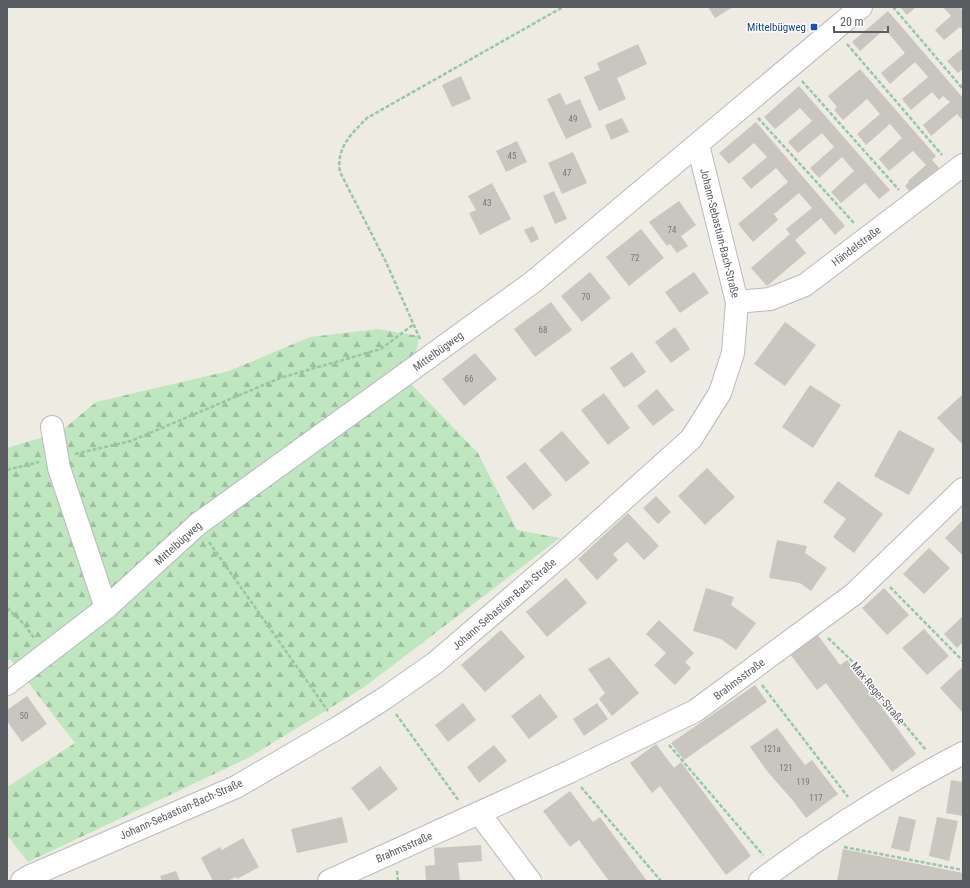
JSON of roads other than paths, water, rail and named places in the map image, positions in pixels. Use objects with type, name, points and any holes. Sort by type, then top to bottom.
[{"type":"street","name":"Mittelbügweg","points":[[7,684],[106,608],[198,524],[533,282],[861,7]]},
{"type":"street","name":"Johann-Sebastian-Bach-Straße","points":[[22,881],[30,876],[236,787],[339,727],[384,698],[435,663],[566,551],[691,439],[720,394],[733,353],[737,302],[698,145]]},
{"type":"street","name":"Händelstraße","points":[[737,302],[770,299],[805,285],[959,168]]},
{"type":"street","points":[[52,427],[59,468],[106,608]]},
{"type":"street","name":"Brahmsstraße","points":[[329,881],[569,772],[695,711],[854,594],[963,489]]},
{"type":"street","points":[[767,875],[814,842],[860,813],[963,753]]},
{"type":"street","points":[[474,815],[530,881]]},
{"type":"place","name":"Mittelbügweg","points":[[814,27]]}]
